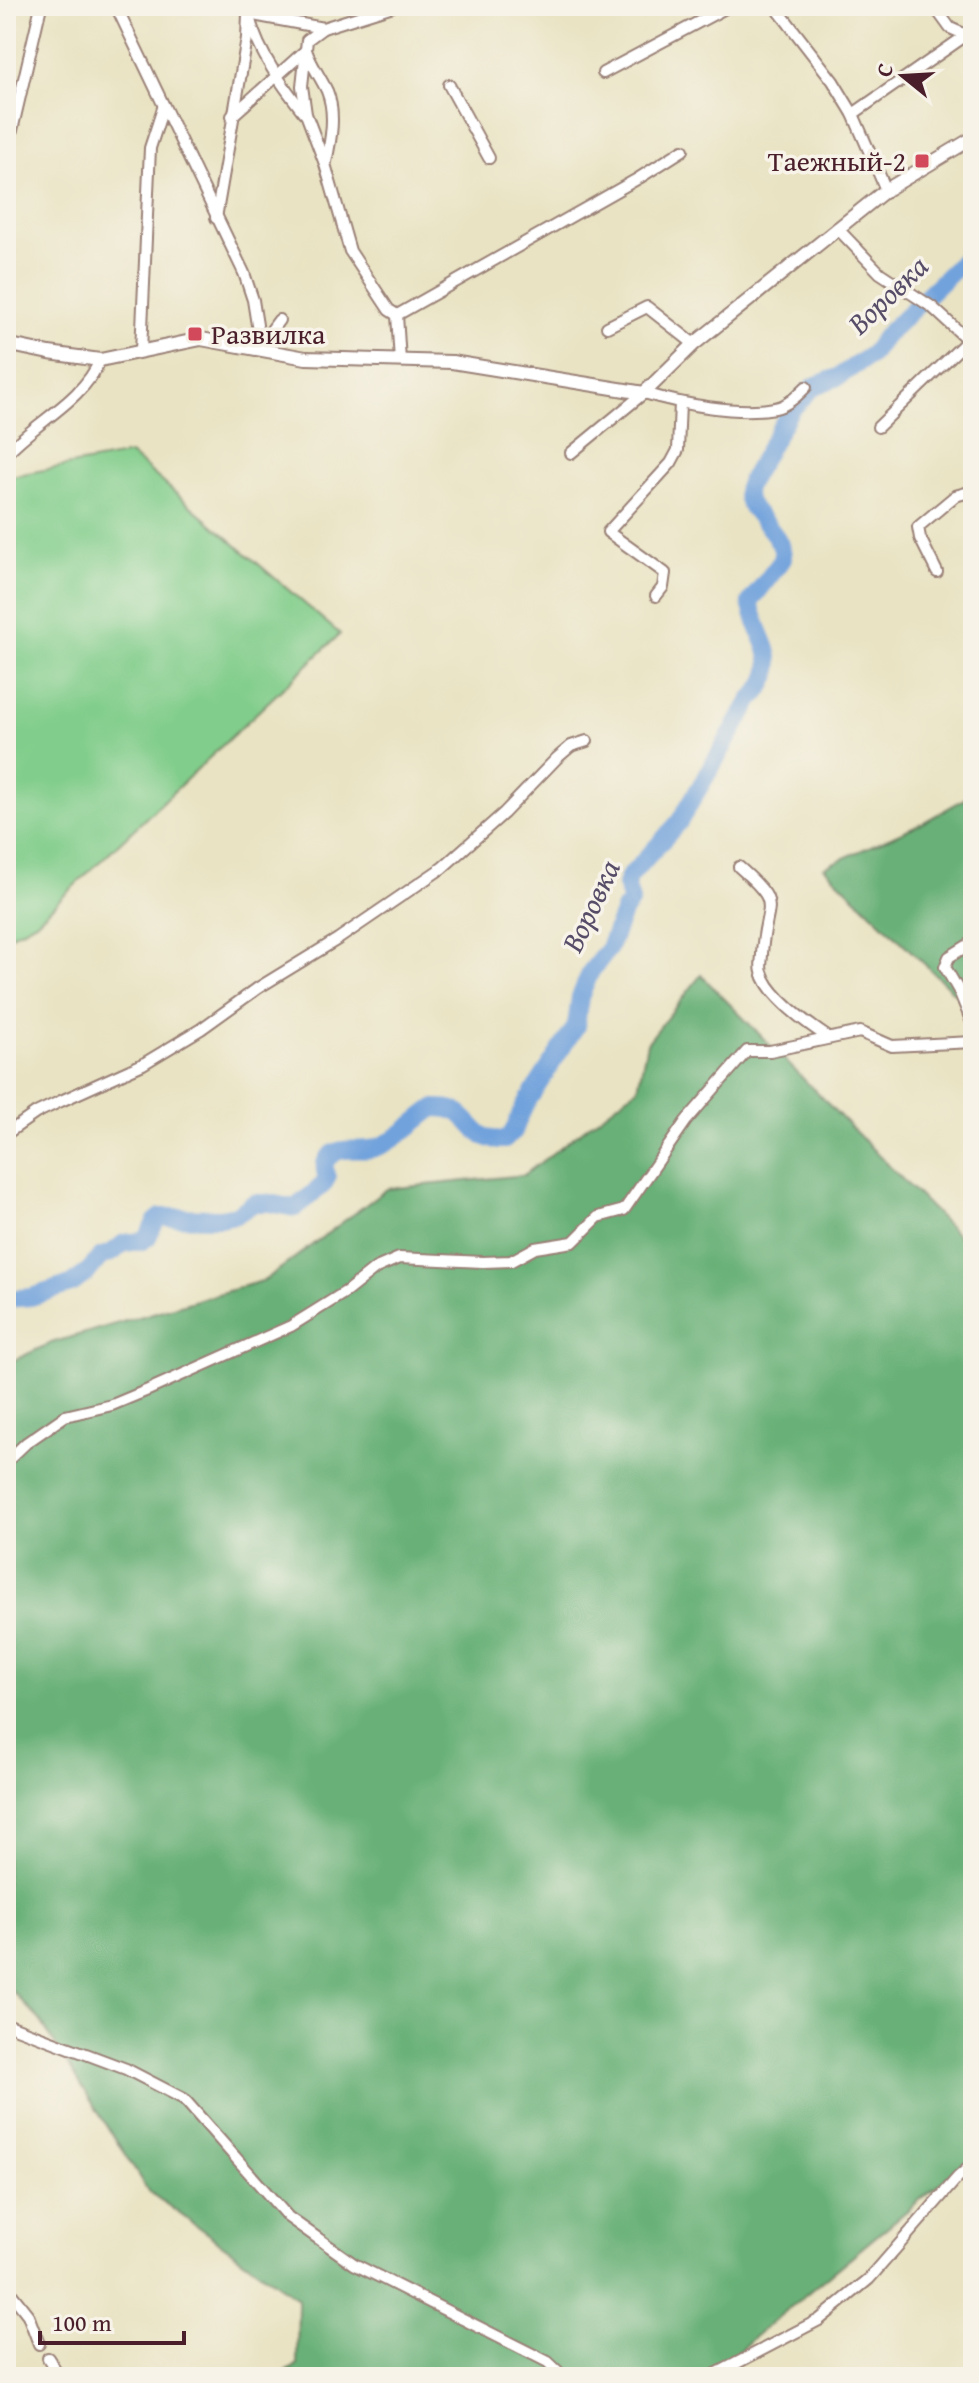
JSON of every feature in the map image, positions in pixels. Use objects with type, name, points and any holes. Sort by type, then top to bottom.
[{"type":"street","points":[[6,156],[41,6]]},
{"type":"street","points":[[116,6],[244,273],[257,325]]},
{"type":"street","points":[[393,6],[323,28],[307,40],[302,86],[306,114],[325,164],[350,251],[389,310],[397,315]]},
{"type":"street","points":[[603,73],[729,6]]},
{"type":"street","points":[[775,6],[833,81],[853,114],[886,190]]},
{"type":"street","points":[[934,6],[950,28],[969,37]]},
{"type":"street","points":[[216,219],[247,38],[246,10]]},
{"type":"street","points":[[246,10],[323,28]]},
{"type":"street","points":[[246,10],[256,38],[306,114]]},
{"type":"street","points":[[853,114],[969,37]]},
{"type":"street","points":[[232,116],[306,50]]},
{"type":"street","points":[[306,50],[330,100],[330,143],[325,164]]},
{"type":"street","points":[[449,85],[489,158]]},
{"type":"street","points":[[141,351],[150,148],[163,108]]},
{"type":"street","points":[[571,453],[644,393],[694,344],[837,228],[886,190],[973,138]]},
{"type":"street","points":[[397,315],[683,150]]},
{"type":"street","points":[[837,228],[880,273],[932,307],[970,339],[878,427]]},
{"type":"street","points":[[607,327],[647,307],[694,344]]},
{"type":"street","points":[[397,315],[400,361]]},
{"type":"street","points":[[257,350],[279,320]]},
{"type":"street","points":[[6,344],[100,360],[201,339],[306,358],[452,362],[729,409],[776,408],[792,400],[806,387]]},
{"type":"street","points":[[6,454],[10,446],[52,416],[94,376],[100,360]]},
{"type":"street","points":[[656,596],[663,587],[665,573],[608,532],[671,463],[678,450],[680,403]]},
{"type":"street","points":[[937,572],[920,538],[918,527],[955,496],[973,491]]},
{"type":"street","points":[[6,1134],[36,1113],[143,1064],[338,939],[442,868],[504,813],[557,758],[571,746],[587,741]]},
{"type":"street","points":[[739,867],[766,890],[771,908],[763,937],[762,972],[777,997],[829,1038]]},
{"type":"street","points":[[973,942],[949,957],[945,967],[973,1025]]},
{"type":"street","points":[[6,1462],[26,1443],[65,1416],[112,1405],[291,1326],[347,1291],[376,1268],[399,1258],[511,1261],[535,1248],[573,1242],[598,1217],[624,1210],[686,1121],[747,1051],[770,1051],[860,1032],[892,1046],[973,1042]]},
{"type":"street","points":[[6,2024],[126,2069],[184,2099],[288,2217],[354,2264],[548,2362],[564,2377]]},
{"type":"street","points":[[710,2377],[819,2320],[859,2288],[973,2164]]},
{"type":"street","points":[[6,2287],[28,2315],[39,2344]]},
{"type":"street","points":[[48,2358],[60,2377]]},
{"type":"green space","points":[[130,454],[340,634],[36,922],[6,938],[6,477]]},
{"type":"green space","points":[[973,794],[973,1011],[824,867],[922,823]]},
{"type":"green space","points":[[701,975],[973,1251],[973,2156],[752,2339],[711,2377],[274,2377],[297,2366],[298,2299],[148,2191],[40,2020],[6,1985],[6,1364],[51,1343],[265,1280],[387,1189],[524,1175],[638,1088],[647,1043]]},
{"type":"waterway","name":"Воровка","points":[[6,1299],[31,1297],[71,1284],[87,1273],[100,1257],[124,1243],[142,1241],[148,1237],[161,1217],[220,1218],[236,1215],[254,1203],[295,1208],[323,1185],[327,1178],[325,1164],[332,1155],[342,1150],[378,1147],[434,1108],[457,1112],[479,1133],[489,1138],[505,1140],[513,1132],[525,1105],[576,1026],[580,997],[591,971],[609,948],[624,910],[631,901],[626,884],[629,877],[679,822],[768,675],[768,652],[750,602],[783,559],[778,540],[748,501],[746,492],[750,481],[790,411],[814,386],[838,377],[872,354],[886,335],[973,251]]},
{"type":"place","name":"Таежный-2","points":[[922,161]]},
{"type":"place","name":"Развилка","points":[[195,334]]}]
